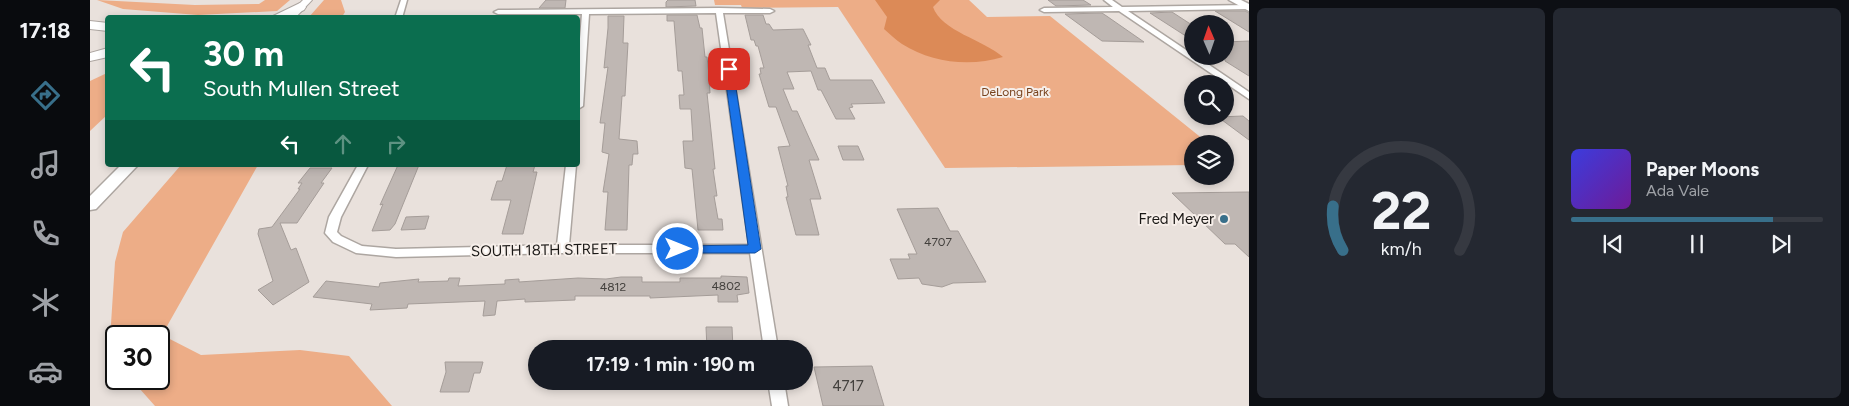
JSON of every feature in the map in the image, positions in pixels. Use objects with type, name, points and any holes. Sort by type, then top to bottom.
[{"type":"highway","points":[[280,15],[304,4]]},
{"type":"highway","points":[[90,25],[105,28]]},
{"type":"highway","points":[[90,30],[105,29]]},
{"type":"highway","points":[[90,57],[105,53]]},
{"type":"main road","points":[[1234,0],[1248,7]]},
{"type":"main road","points":[[90,204],[128,167]]},
{"type":"street","points":[[398,15],[404,0]]},
{"type":"street","points":[[645,0],[645,10]]},
{"type":"street","points":[[1107,0],[1249,96]]},
{"type":"street","points":[[292,15],[304,4]]},
{"type":"street","points":[[1044,10],[1248,7]]},
{"type":"street","points":[[498,12],[523,9],[770,11]]},
{"type":"street","points":[[719,10],[770,340]]},
{"type":"street","points":[[580,82],[586,11]]},
{"type":"street","name":"SOUTH 18TH STREET","points":[[362,167],[335,217],[331,233],[337,239],[360,250],[396,253],[562,249],[755,249]]},
{"type":"street","points":[[562,249],[571,167]]},
{"type":"street","points":[[777,390],[780,406]]},
{"type":"green space","points":[[97,0],[195,5],[259,4],[265,0],[290,0],[277,11],[198,15],[123,9]]},
{"type":"green space","points":[[324,0],[341,0],[345,12],[343,15],[311,15]]},
{"type":"green space","name":"DeLong Park","points":[[714,0],[969,0],[987,17],[1050,16],[1198,135],[1184,135],[1184,165],[945,168],[838,7],[742,8],[741,5],[715,5]]},
{"type":"green space","points":[[105,74],[105,117],[90,131],[90,81]]},
{"type":"green space","points":[[179,167],[257,167],[168,325],[111,325],[115,262],[123,232]]},
{"type":"green space","points":[[170,339],[201,355],[300,350],[349,356],[392,406],[155,406],[141,390],[170,390]]},
{"type":"shaded area","points":[[875,0],[940,0],[933,7],[945,23],[1003,57],[978,62],[951,61],[938,59],[914,50],[884,29],[887,17]]},
{"type":"building","points":[[546,0],[566,0],[565,8],[539,8]]},
{"type":"building","points":[[668,0],[695,0],[696,6],[666,7]]},
{"type":"building","points":[[1048,0],[1083,0],[1091,5],[1056,6]]},
{"type":"building","points":[[1215,11],[1245,11],[1249,13],[1249,32],[1234,23],[1234,15],[1221,15]]},
{"type":"building","points":[[1172,12],[1184,20],[1184,35],[1150,13]]},
{"type":"building","points":[[1102,13],[1144,42],[1102,41],[1065,14]]},
{"type":"building","points":[[667,15],[697,15],[700,28],[702,28],[709,75],[710,93],[707,93],[717,196],[714,196],[718,219],[722,219],[723,230],[698,230],[692,169],[685,168],[683,141],[693,141],[691,109],[680,109],[679,95],[684,95],[682,71],[678,71],[674,21],[667,21]]},
{"type":"building","points":[[745,15],[763,15],[766,24],[769,24],[773,30],[803,29],[811,45],[808,45],[817,68],[825,68],[830,80],[872,80],[885,103],[851,104],[853,107],[849,108],[855,119],[836,119],[821,90],[818,90],[811,71],[787,72],[794,89],[783,89],[792,111],[797,111],[819,160],[809,160],[821,199],[810,199],[819,235],[796,235],[786,197],[788,197],[786,186],[788,186],[778,147],[790,146],[776,107],[769,107],[759,74],[761,74],[760,68],[764,68],[758,46],[756,46],[754,40],[751,40]]},
{"type":"building","points":[[608,16],[624,16],[623,43],[628,43],[625,96],[622,96],[619,139],[637,141],[638,154],[633,154],[632,165],[629,165],[627,230],[605,230],[608,192],[603,192],[609,154],[602,152],[605,123],[600,123],[608,67],[604,68]]},
{"type":"building","points":[[1249,41],[1249,76],[1231,65],[1234,65],[1234,42]]},
{"type":"building","points":[[1234,116],[1243,116],[1249,121],[1249,140],[1229,125],[1234,125]]},
{"type":"building","points":[[838,146],[858,146],[864,160],[843,160]]},
{"type":"building","points":[[397,167],[418,167],[395,224],[390,230],[372,231],[383,204],[380,205]]},
{"type":"building","points":[[506,167],[534,167],[533,172],[537,172],[523,234],[502,234],[511,200],[491,200],[497,181],[502,181]]},
{"type":"building","points":[[310,168],[332,168],[297,223],[280,223],[291,250],[296,248],[309,282],[273,305],[258,290],[273,281],[258,234],[259,229],[272,227],[300,189],[298,189],[302,183],[298,183]]},
{"type":"building","name":"Fred Meyer","points":[[1249,192],[1249,257],[1235,244],[1225,244],[1172,193]]},
{"type":"building","points":[[938,208],[950,231],[958,231],[986,282],[953,283],[942,287],[922,284],[919,278],[898,279],[890,259],[910,259],[908,254],[917,254],[897,209]]},
{"type":"building","points":[[429,216],[425,229],[401,230],[406,217]]},
{"type":"building","points":[[721,276],[747,277],[749,293],[737,295],[738,302],[718,302],[718,295],[650,298],[650,296],[575,296],[575,300],[525,302],[525,299],[497,301],[495,315],[483,316],[485,301],[408,304],[407,308],[370,310],[372,304],[313,297],[326,281],[379,287],[380,283],[419,279],[418,282],[448,281],[449,278],[460,278],[458,286],[505,284],[505,280],[519,279],[519,282],[578,278],[642,277],[642,282],[680,282],[680,278],[721,278]]},
{"type":"building","points":[[706,327],[732,327],[733,340],[707,340]]},
{"type":"building","points":[[445,362],[483,362],[480,373],[474,373],[469,392],[440,392],[446,372]]},
{"type":"building","points":[[872,366],[884,406],[823,406],[814,367]]},
{"type":"place","name":"Fred Meyer","points":[[1224,219]]},
{"type":"route","points":[[678,249],[755,249],[729,69]]}]
